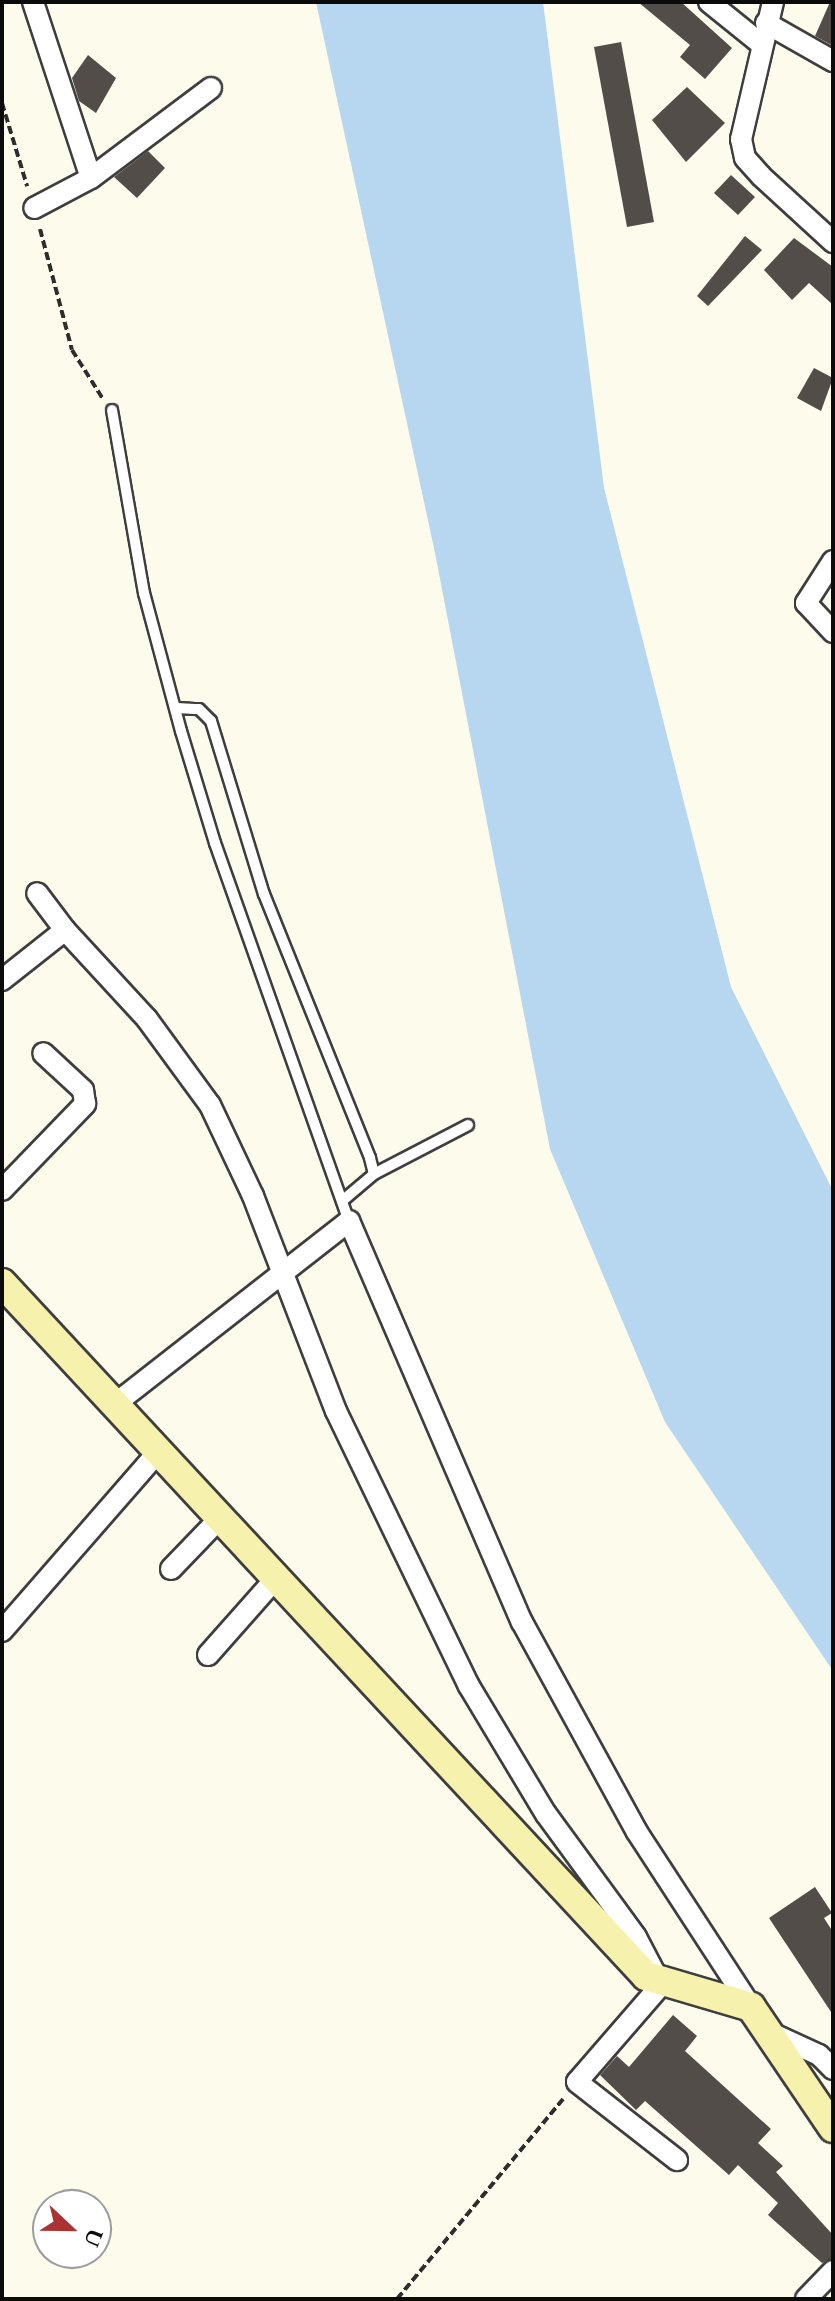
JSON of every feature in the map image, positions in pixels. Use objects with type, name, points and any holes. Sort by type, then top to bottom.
[{"type":"street","points":[[33,2],[91,178]]},
{"type":"street","points":[[709,2],[761,44]]},
{"type":"street","points":[[773,2],[741,139],[745,158],[833,242]]},
{"type":"street","points":[[766,23],[833,61]]},
{"type":"street","points":[[34,208],[91,178],[211,88]]},
{"type":"street","points":[[833,561],[806,603],[833,632]]},
{"type":"street","points":[[37,893],[65,930],[147,1019],[202,1092],[253,1196],[279,1275],[386,1522],[469,1686],[546,1814],[670,1987]]},
{"type":"street","points":[[2,980],[65,930]]},
{"type":"street","points":[[2,1190],[85,1104],[83,1090],[43,1053]]},
{"type":"street","points":[[115,1404],[349,1221],[522,1622],[637,1832],[833,2128]]},
{"type":"street","points":[[2,1283],[596,1923],[670,1987],[751,2007]]},
{"type":"street","points":[[2,1631],[159,1451]]},
{"type":"street","points":[[171,1569],[221,1517]]},
{"type":"street","points":[[208,1655],[277,1577]]},
{"type":"street","points":[[670,1987],[577,2082],[677,2160]]},
{"type":"street","points":[[769,2032],[819,2055],[833,2069]]},
{"type":"street","points":[[806,2299],[833,2271]]},
{"type":"lane","points":[[112,410],[144,593],[215,843],[349,1221]]},
{"type":"lane","points":[[177,708],[199,709],[211,721],[264,894],[374,1174]]},
{"type":"lane","points":[[342,1201],[374,1174],[468,1125]]},
{"type":"path","points":[[2,103],[72,350],[112,410]]},
{"type":"path","points":[[397,2299],[577,2082]]},
{"type":"water","points":[[316,2],[543,2],[604,488],[731,987],[833,1191],[833,1671],[665,1422],[550,1149],[435,553]]},
{"type":"building","points":[[638,2],[681,2],[732,48],[705,79],[680,57],[690,45]]},
{"type":"building","points":[[830,2],[833,2],[833,46],[815,36]]},
{"type":"building","points":[[621,42],[654,222],[627,227],[594,47]]},
{"type":"building","points":[[88,55],[116,78],[96,113],[79,101],[72,78]]},
{"type":"building","points":[[687,87],[725,123],[686,162],[652,120]]},
{"type":"building","points":[[148,151],[165,168],[137,198],[114,177]]},
{"type":"building","points":[[731,175],[755,197],[738,215],[714,193]]},
{"type":"building","points":[[745,236],[762,250],[708,306],[697,296]]},
{"type":"building","points":[[794,238],[833,267],[833,305],[809,283],[792,300],[764,270]]},
{"type":"building","points":[[814,368],[833,378],[821,411],[797,398]]},
{"type":"building","points":[[815,1887],[832,1913],[824,1918],[833,1932],[833,2015],[769,1918]]},
{"type":"building","points":[[673,2015],[697,2036],[685,2051],[771,2129],[758,2143],[783,2166],[776,2172],[833,2235],[833,2258],[822,2263],[768,2215],[778,2203],[738,2165],[729,2175],[645,2101],[636,2110],[600,2075],[617,2056],[629,2067]]}]
